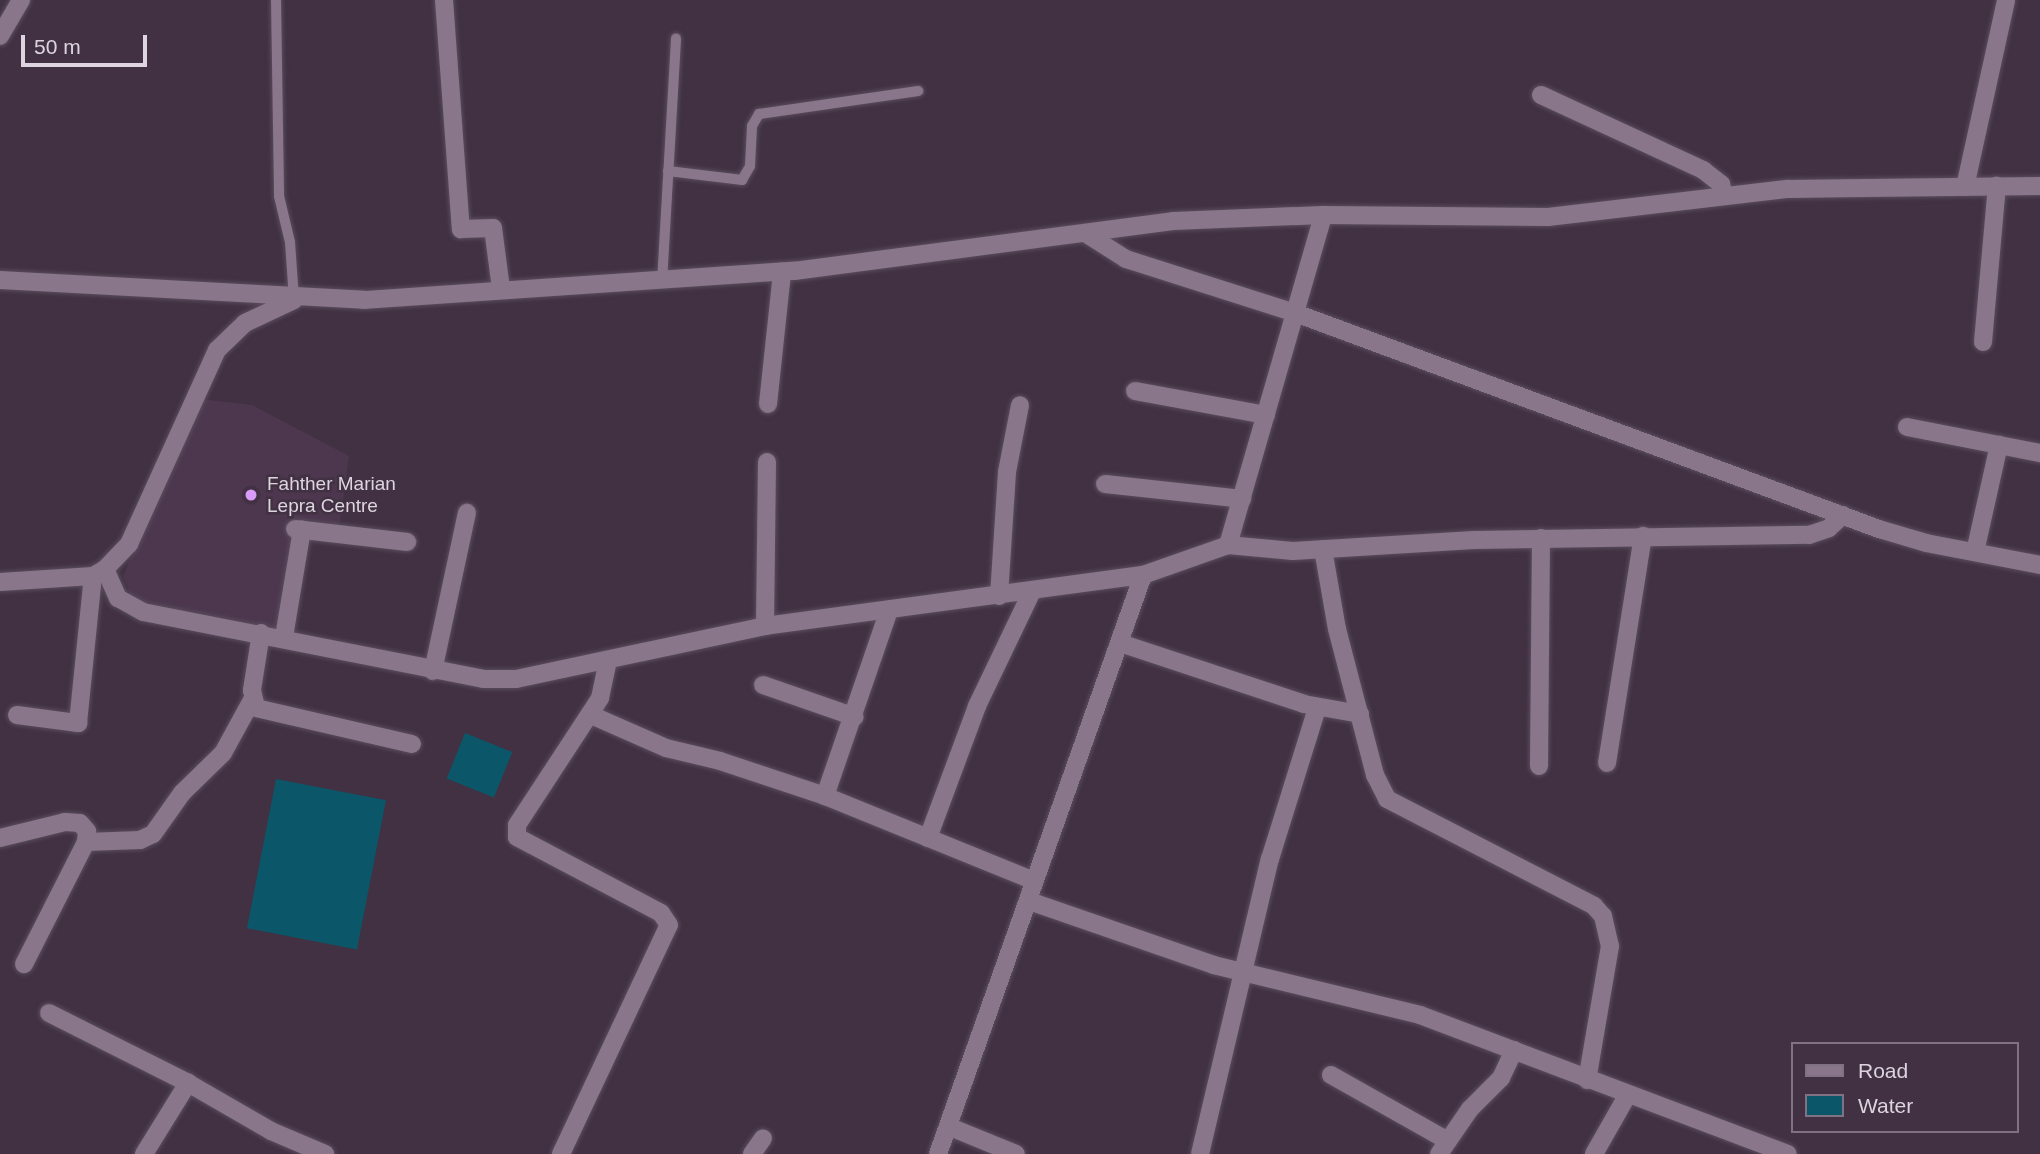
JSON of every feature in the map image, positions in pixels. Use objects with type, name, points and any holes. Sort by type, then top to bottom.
[{"type":"street","points":[[0,36],[22,0]]},
{"type":"street","points":[[444,0],[461,229],[493,228],[501,289]]},
{"type":"street","points":[[1965,187],[2006,0]]},
{"type":"street","points":[[1541,95],[1703,170],[1721,184],[1724,196]]},
{"type":"street","points":[[1983,342],[1997,186]]},
{"type":"street","points":[[0,280],[294,300],[364,300],[782,272],[1173,221],[1323,215],[1548,217],[1788,189],[2040,186]]},
{"type":"street","points":[[1228,545],[1298,314],[1323,215]]},
{"type":"street","points":[[1085,233],[1126,259],[1298,314],[1843,515],[1926,543],[2040,565]]},
{"type":"street","points":[[768,404],[782,272]]},
{"type":"street","points":[[0,582],[99,572],[129,544],[217,350],[245,323],[294,300]]},
{"type":"street","points":[[1135,391],[1266,415]]},
{"type":"street","points":[[999,596],[1007,472],[1020,405]]},
{"type":"street","points":[[1907,427],[2040,453]]},
{"type":"street","points":[[1975,552],[1999,445]]},
{"type":"street","points":[[765,626],[767,463]]},
{"type":"street","points":[[1105,484],[1242,499]]},
{"type":"street","points":[[433,671],[467,513]]},
{"type":"street","points":[[99,572],[118,598],[144,612],[284,637],[433,671],[483,679],[516,679],[765,626],[1143,575],[1228,545],[1323,550],[1541,538],[1809,535],[1829,528],[1843,515]]},
{"type":"street","points":[[284,637],[298,530],[407,542]]},
{"type":"street","points":[[1607,763],[1643,536]]},
{"type":"street","points":[[1539,766],[1541,538]]},
{"type":"street","points":[[1323,550],[1337,629],[1375,775],[1387,799],[1594,906],[1603,916],[1610,946],[1587,1080]]},
{"type":"street","points":[[17,715],[78,723],[99,572]]},
{"type":"street","points":[[938,1154],[950,1127],[1143,575]]},
{"type":"street","points":[[928,838],[977,706],[1032,590]]},
{"type":"street","points":[[825,796],[855,717],[890,610]]},
{"type":"street","points":[[86,842],[140,840],[153,834],[182,793],[223,753],[251,700],[261,633]]},
{"type":"street","points":[[1120,643],[1317,708],[1360,714]]},
{"type":"street","points":[[561,1154],[669,925],[662,914],[517,838],[517,825],[591,715],[608,661]]},
{"type":"street","points":[[763,685],[855,717]]},
{"type":"street","points":[[251,700],[264,711],[412,744]]},
{"type":"street","points":[[1200,1154],[1240,972],[1317,708]]},
{"type":"street","points":[[591,715],[666,748],[720,761],[825,796],[1034,881]]},
{"type":"street","points":[[0,838],[65,822],[80,823],[87,831],[86,842],[24,964]]},
{"type":"street","points":[[1029,901],[1240,972],[1420,1015],[1627,1096],[1788,1154]]},
{"type":"street","points":[[49,1013],[188,1083],[271,1131],[320,1153]]},
{"type":"street","points":[[1331,1075],[1443,1148],[1470,1109],[1501,1078],[1514,1050]]},
{"type":"street","points":[[144,1154],[188,1083]]},
{"type":"street","points":[[1594,1154],[1627,1096]]},
{"type":"street","points":[[950,1127],[1016,1154]]},
{"type":"street","points":[[752,1154],[763,1138]]},
{"type":"lane","points":[[276,0],[279,196],[289,242],[294,300]]},
{"type":"lane","points":[[662,282],[676,38]]},
{"type":"lane","points":[[668,171],[742,180],[750,166],[752,126],[759,114],[918,91]]},
{"type":"shaded area","name":"Fahther Marian Lepra Centre","points":[[201,399],[252,405],[349,456],[338,537],[298,533],[281,632],[134,603],[123,576]]},
{"type":"water","points":[[465,733],[512,752],[494,798],[447,778]]},
{"type":"water","points":[[276,779],[386,800],[357,950],[247,928]]},
{"type":"place","name":"Fahther Marian Lepra Centre","points":[[251,495]]}]
